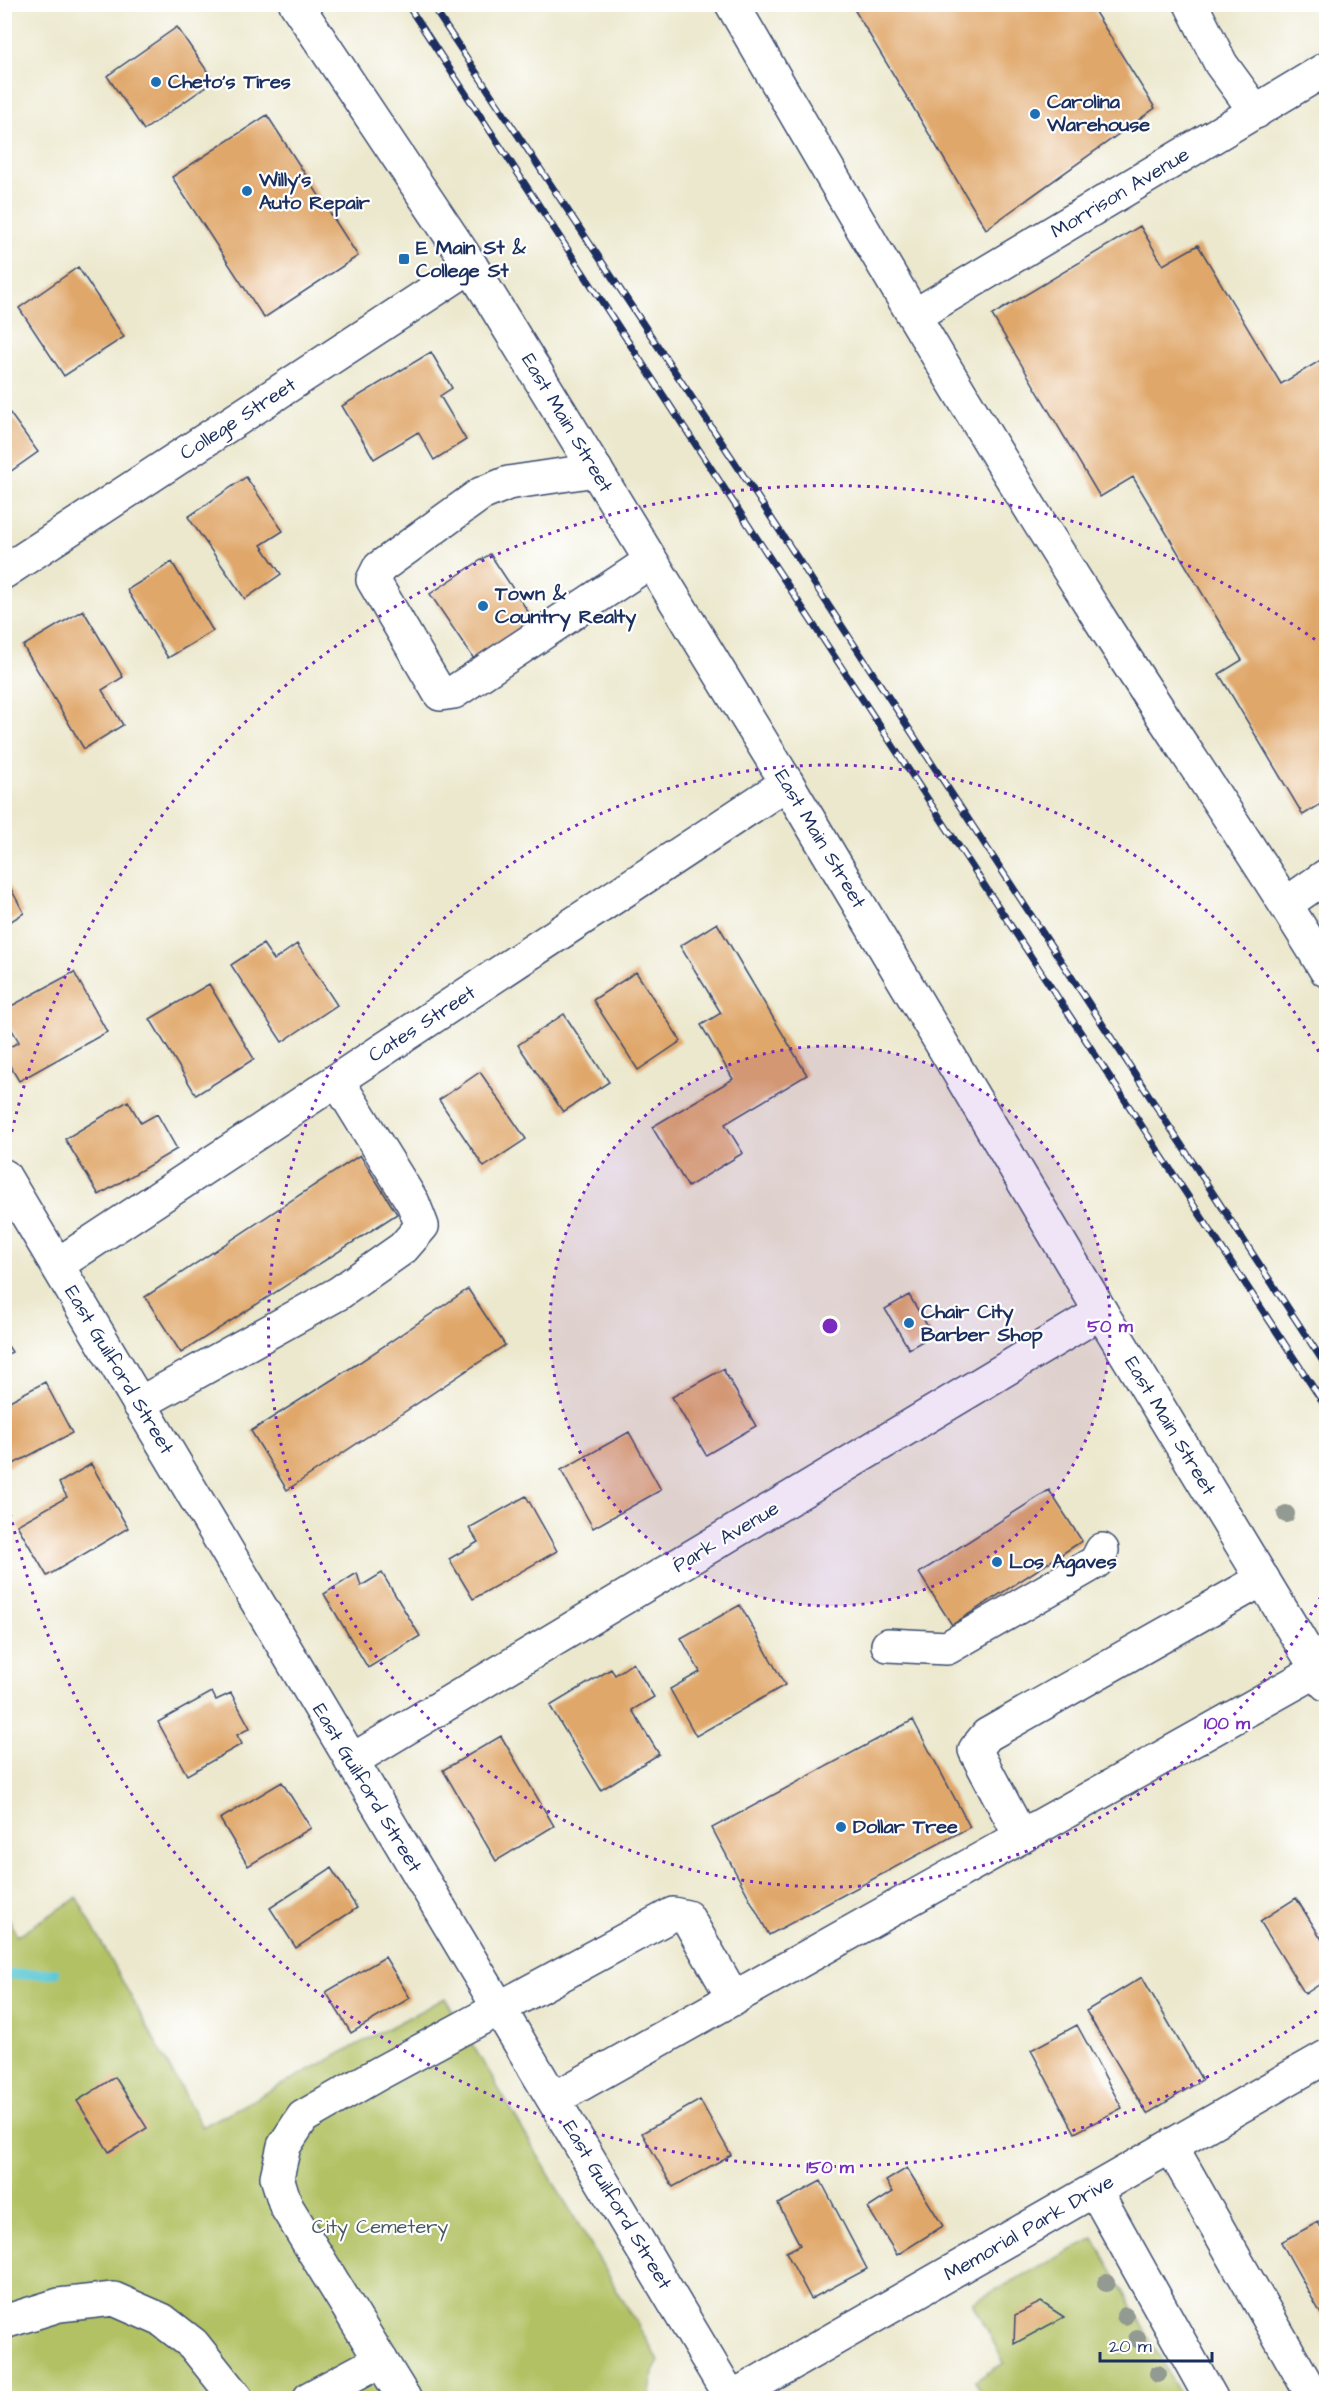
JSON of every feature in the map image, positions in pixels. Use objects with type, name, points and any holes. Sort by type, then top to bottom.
[{"type":"street","name":"East Main Street","points":[[296,4],[471,266],[787,783],[1101,1312],[1322,1677]]},
{"type":"street","points":[[732,4],[914,316],[1097,616],[1286,904],[1326,970]]},
{"type":"street","points":[[1191,4],[1221,64],[1256,112]]},
{"type":"street","name":"Morrison Avenue","points":[[914,316],[1326,69]]},
{"type":"street","name":"College Street","points":[[4,572],[471,266]]},
{"type":"street","points":[[596,470],[507,483],[481,494],[380,568],[373,580],[440,694],[454,692],[651,561]]},
{"type":"street","name":"Cates Street","points":[[57,1265],[787,783]]},
{"type":"street","points":[[1286,904],[1326,876]]},
{"type":"street","points":[[139,1404],[339,1293],[403,1248],[422,1226],[412,1203],[337,1080]]},
{"type":"street","name":"East Guilford Street","points":[[4,1176],[731,2398]]},
{"type":"street","name":"Park Avenue","points":[[351,1761],[1101,1312]]},
{"type":"street","points":[[888,1645],[947,1648],[1096,1562],[1102,1550]]},
{"type":"street","points":[[1021,1837],[975,1750],[987,1735],[1263,1579]]},
{"type":"street","points":[[554,2099],[1021,1837],[1322,1677]]},
{"type":"street","points":[[404,2398],[286,2206],[277,2177],[284,2146],[303,2117],[378,2073],[673,1914],[687,1917],[734,1999]]},
{"type":"street","name":"Memorial Park Drive","points":[[731,2398],[1326,2057]]},
{"type":"street","points":[[1171,2146],[1314,2398]]},
{"type":"street","points":[[1095,2190],[1211,2398]]},
{"type":"street","points":[[4,2322],[59,2305],[114,2299],[162,2320],[193,2344],[236,2398]]},
{"type":"street","points":[[310,2398],[381,2360]]},
{"type":"green space","name":"City Cemetery","points":[[77,1898],[202,2127],[445,1998],[659,2361],[653,2372],[650,2394],[643,2398],[5,2398],[4,1910],[17,1936]]},
{"type":"green space","points":[[1094,2238],[1182,2398],[984,2398],[975,2381],[1004,2363],[973,2302]]},
{"type":"building","points":[[851,4],[1090,4],[1155,108],[986,229]]},
{"type":"building","points":[[177,27],[214,81],[144,130],[107,76]]},
{"type":"building","points":[[267,115],[358,256],[264,318],[172,177]]},
{"type":"building","points":[[1140,226],[1163,265],[1198,245],[1281,384],[1326,357],[1326,801],[1303,815],[1219,674],[1242,660],[1133,477],[1100,497],[992,315]]},
{"type":"building","points":[[78,267],[124,337],[64,376],[19,308]]},
{"type":"building","points":[[431,352],[452,388],[440,396],[466,440],[434,460],[418,432],[374,459],[342,406]]},
{"type":"building","points":[[4,405],[38,452],[4,476]]},
{"type":"building","points":[[246,477],[283,531],[261,545],[281,574],[245,599],[188,517]]},
{"type":"building","points":[[490,554],[533,619],[474,659],[430,594]]},
{"type":"building","points":[[172,562],[213,631],[168,658],[127,590]]},
{"type":"building","points":[[83,610],[123,677],[102,690],[123,725],[84,749],[23,646]]},
{"type":"building","points":[[5,878],[24,913],[5,925]]},
{"type":"building","points":[[717,923],[807,1075],[725,1124],[743,1153],[688,1187],[652,1127],[733,1079],[701,1025],[721,1013],[680,946]]},
{"type":"building","points":[[263,944],[274,960],[297,944],[337,1005],[282,1042],[231,965]]},
{"type":"building","points":[[74,972],[107,1032],[19,1081],[4,1056],[4,1050],[19,1042],[4,1016],[4,1010]]},
{"type":"building","points":[[636,972],[681,1041],[638,1070],[593,1000]]},
{"type":"building","points":[[209,984],[254,1059],[196,1095],[150,1019]]},
{"type":"building","points":[[564,1014],[609,1082],[563,1112],[518,1045]]},
{"type":"building","points":[[480,1072],[526,1139],[484,1167],[439,1100]]},
{"type":"building","points":[[128,1101],[141,1123],[157,1114],[177,1149],[99,1195],[65,1139]]},
{"type":"building","points":[[360,1155],[397,1214],[181,1353],[145,1297]]},
{"type":"building","points":[[468,1289],[505,1345],[287,1490],[251,1431],[360,1362]]},
{"type":"building","points":[[909,1295],[933,1335],[909,1349],[885,1309]]},
{"type":"building","points":[[4,1340],[12,1352],[4,1356]]},
{"type":"building","points":[[723,1369],[756,1426],[706,1455],[672,1397]]},
{"type":"building","points":[[45,1382],[72,1433],[4,1469],[4,1404]]},
{"type":"building","points":[[629,1432],[661,1490],[593,1528],[561,1470]]},
{"type":"building","points":[[91,1464],[128,1528],[47,1576],[17,1525],[67,1497],[59,1483]]},
{"type":"building","points":[[1049,1490],[1082,1541],[952,1625],[919,1573]]},
{"type":"building","points":[[526,1496],[557,1551],[473,1599],[449,1559],[478,1542],[469,1528]]},
{"type":"building","points":[[357,1573],[361,1586],[382,1573],[420,1636],[368,1668],[324,1594]]},
{"type":"building","points":[[740,1605],[785,1685],[696,1736],[670,1689],[700,1672],[681,1638]]},
{"type":"building","points":[[633,1663],[654,1697],[632,1710],[659,1754],[601,1790],[550,1706],[611,1669],[615,1675]]},
{"type":"building","points":[[212,1692],[216,1700],[231,1693],[250,1728],[237,1735],[242,1744],[187,1775],[158,1722]]},
{"type":"building","name":"Dollar Tree","points":[[913,1720],[970,1827],[769,1935],[712,1828]]},
{"type":"building","points":[[501,1736],[554,1826],[496,1861],[443,1770]]},
{"type":"building","points":[[282,1782],[311,1828],[248,1866],[220,1819]]},
{"type":"building","points":[[331,1868],[357,1908],[296,1948],[270,1908]]},
{"type":"building","points":[[1296,1898],[1326,1946],[1326,1980],[1305,1994],[1260,1921]]},
{"type":"building","points":[[385,1957],[410,1998],[351,2033],[326,1992]]},
{"type":"building","points":[[1142,1977],[1202,2080],[1147,2114],[1086,2011]]},
{"type":"building","points":[[1077,2025],[1122,2108],[1075,2133],[1031,2050]]},
{"type":"building","points":[[115,2077],[147,2128],[109,2152],[77,2101]]},
{"type":"building","points":[[700,2100],[731,2155],[673,2187],[642,2133]]},
{"type":"building","points":[[907,2168],[943,2226],[897,2255],[868,2208],[893,2192],[886,2181]]},
{"type":"building","points":[[821,2181],[867,2269],[811,2299],[786,2252],[800,2245],[778,2204]]},
{"type":"building","points":[[1318,2222],[1326,2237],[1326,2323],[1281,2242]]},
{"type":"building","points":[[1041,2302],[1064,2317],[1014,2344],[1015,2315]]},
{"type":"waterway","points":[[4,1975],[55,1973]]},
{"type":"railway","points":[[407,4],[1326,1407]]},
{"type":"railway","points":[[431,4],[734,461],[1326,1366]]},
{"type":"place","name":"Cheto's Tires","points":[[156,82]]},
{"type":"place","name":"Carolina Warehouse","points":[[1035,114]]},
{"type":"place","name":"Willy's Auto Repair","points":[[247,191]]},
{"type":"place","name":"E Main St & College St","points":[[404,259]]},
{"type":"place","name":"Town & Country Realty","points":[[483,606]]},
{"type":"place","name":"Chair City Barber Shop","points":[[909,1323]]},
{"type":"place","name":"Los Agaves","points":[[997,1562]]},
{"type":"place","name":"Dollar Tree","points":[[841,1827]]}]
